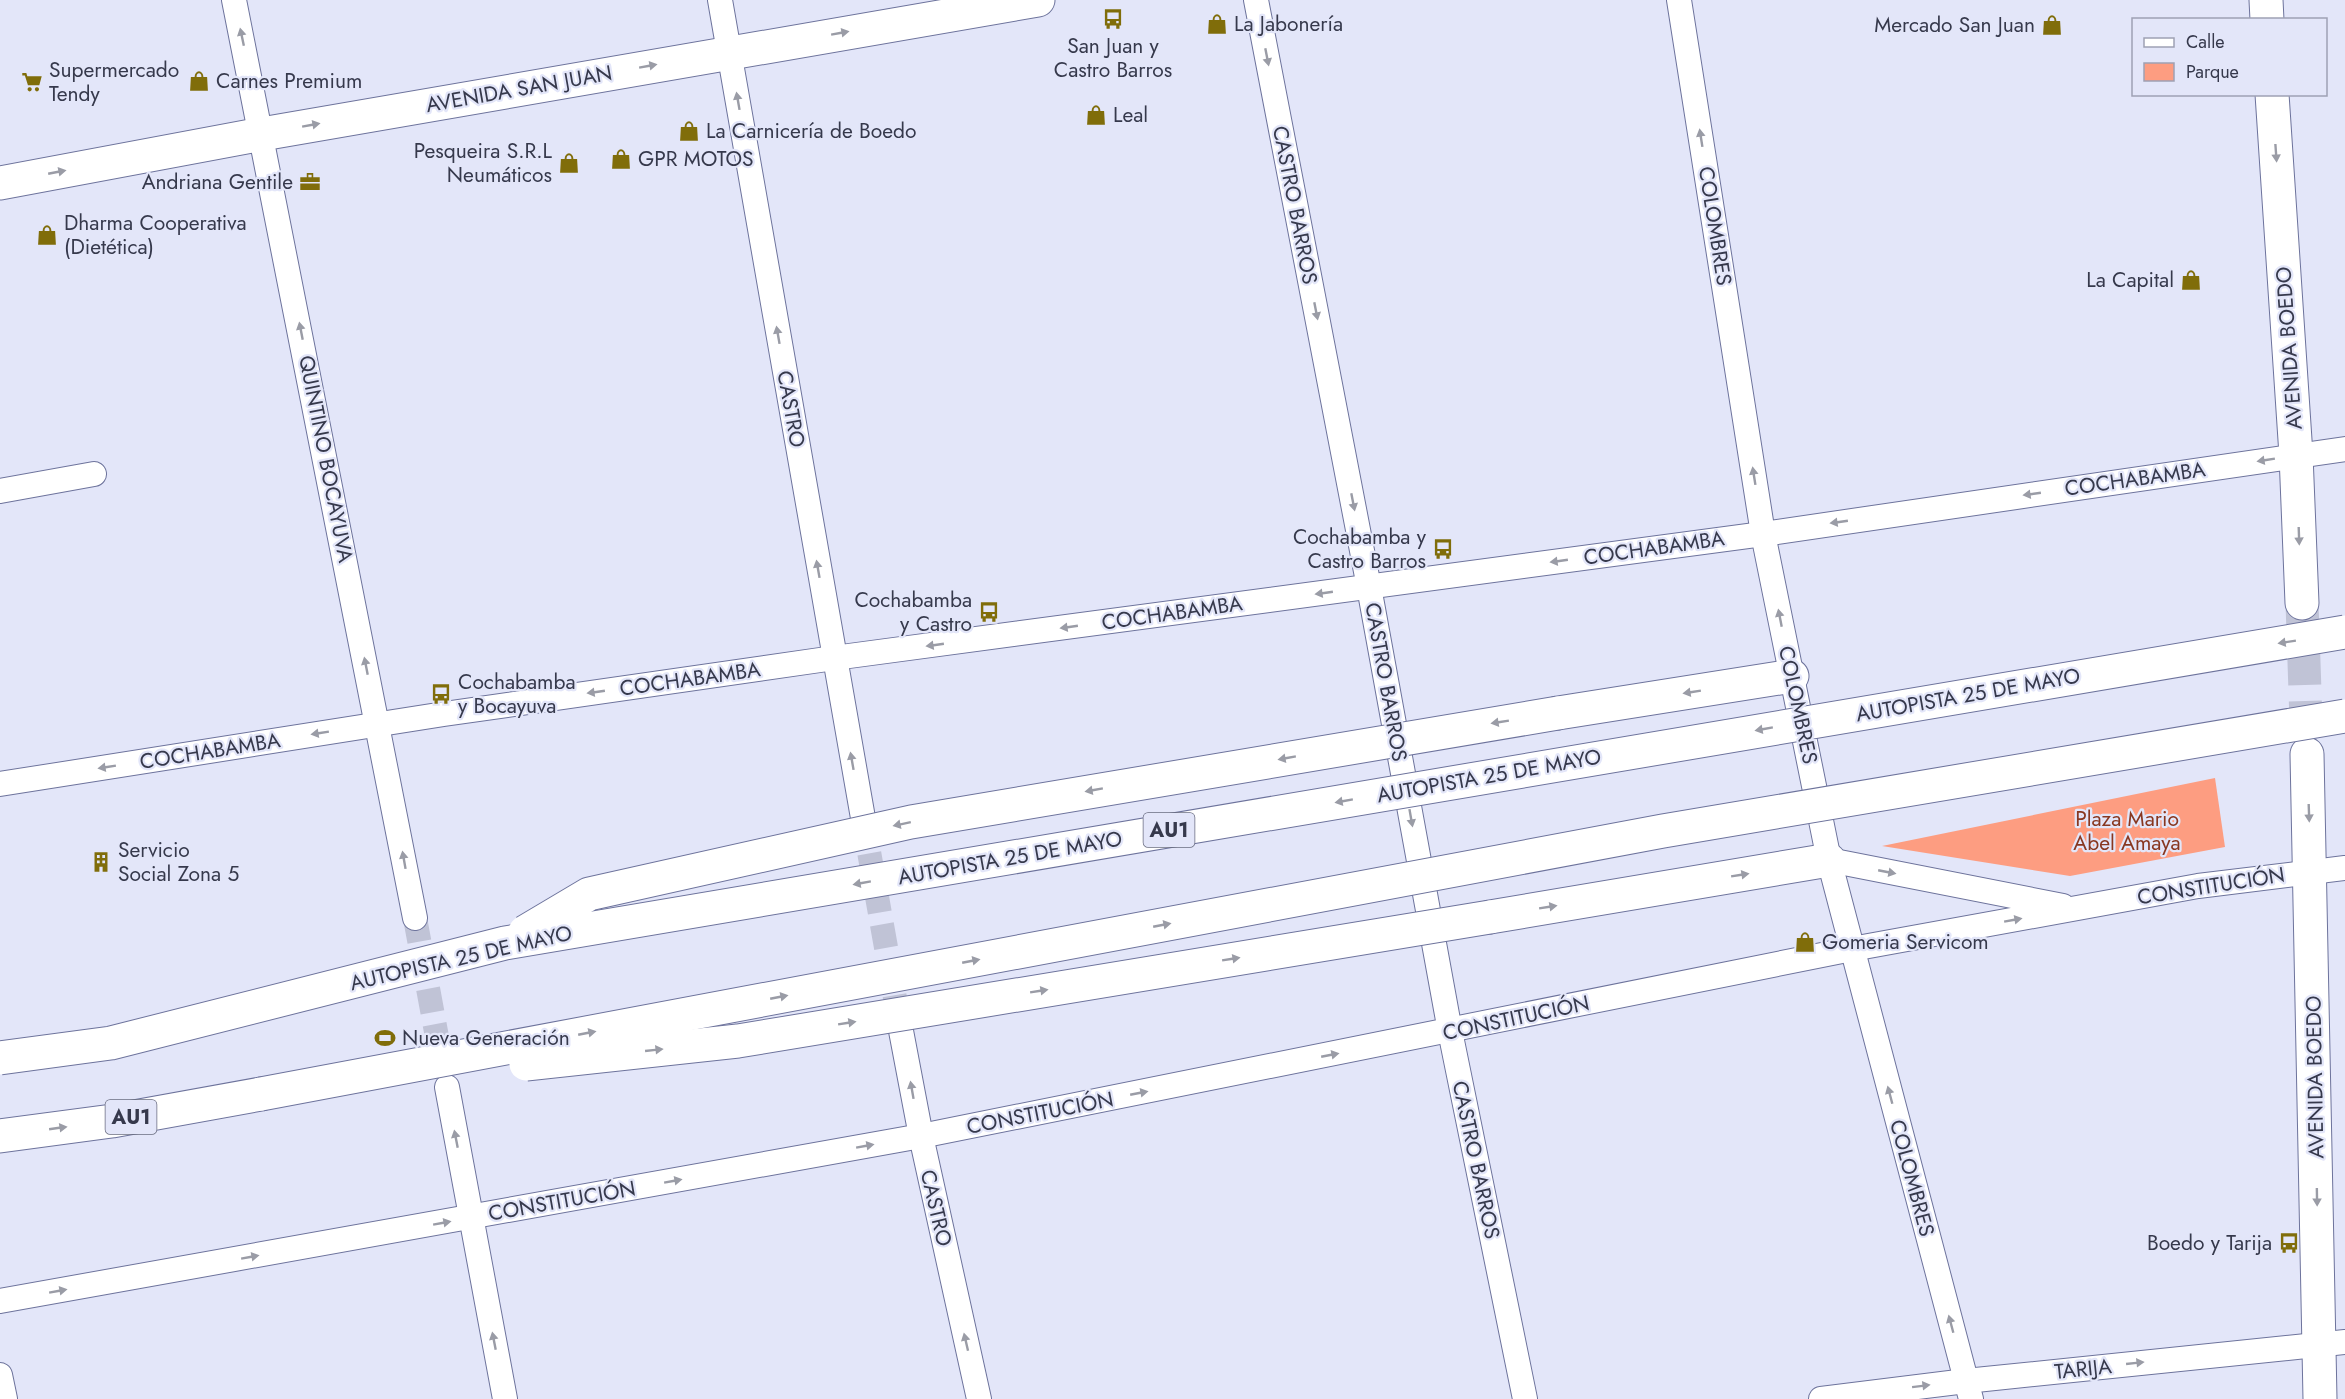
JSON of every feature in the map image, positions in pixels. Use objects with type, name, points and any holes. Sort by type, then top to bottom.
[{"type":"main road","name":"AVENIDA SAN JUAN","points":[[0,183],[262,134],[1038,0]]},
{"type":"main road","points":[[2266,0],[2267,18]]},
{"type":"main road","name":"AVENIDA BOEDO","points":[[2272,96],[2296,455],[2302,603]]},
{"type":"main road","name":"AUTOPISTA 25 DE MAYO","points":[[0,1058],[111,1043],[506,943],[2345,632]]},
{"type":"main road","points":[[506,943],[589,894],[911,822],[1557,713],[1792,676]]},
{"type":"main road","name":"AU1","points":[[0,1136],[112,1121],[261,1094],[1664,831],[2345,716]]},
{"type":"main road","name":"AVENIDA BOEDO","points":[[2307,754],[2332,1343],[2320,1399]]},
{"type":"main road","points":[[261,1094],[738,1041],[1829,860]]},
{"type":"street","name":"QUINTINO BOCAYUVA","points":[[234,0],[415,918]]},
{"type":"street","name":"CASTRO","points":[[720,0],[863,818]]},
{"type":"street","name":"CASTRO BARROS","points":[[1256,0],[1369,587],[1450,1031],[1525,1399]]},
{"type":"street","name":"COLOMBRES","points":[[1680,0],[1763,534],[1829,860],[1968,1390]]},
{"type":"street","name":"COCHABAMBA","points":[[0,784],[378,724],[834,658],[1763,534],[2345,449]]},
{"type":"street","points":[[0,491],[94,474]]},
{"type":"street","name":"CONSTITUCIÓN","points":[[1829,860],[2077,909]]},
{"type":"street","name":"CONSTITUCIÓN","points":[[0,1301],[921,1136],[1852,949],[2198,886],[2345,868]]},
{"type":"street","name":"CASTRO","points":[[898,1015],[921,1136],[979,1399]]},
{"type":"street","points":[[447,1087],[505,1399]]},
{"type":"street","name":"TARIJA","points":[[1821,1399],[1968,1390],[2332,1343]]},
{"type":"street","points":[[0,1375],[5,1399]]},
{"type":"green space","name":"Plaza Mario Abel Amaya","points":[[2215,778],[2225,847],[2070,876],[1882,846]]},
{"type":"tunnel","points":[[2302,603],[2307,751]]},
{"type":"tunnel","points":[[863,818],[898,1015]]},
{"type":"tunnel","points":[[415,918],[444,1075]]},
{"type":"place","name":"San Juan y Castro Barros","points":[[1113,19]]},
{"type":"place","name":"La Jabonería","points":[[1217,24]]},
{"type":"place","name":"Mercado San Juan","points":[[2052,25]]},
{"type":"place","name":"Carnes Premium","points":[[199,81]]},
{"type":"place","name":"Supermercado Tendy","points":[[32,82]]},
{"type":"place","name":"Leal","points":[[1096,115]]},
{"type":"place","name":"La Carnicería de Boedo","points":[[689,131]]},
{"type":"place","name":"GPR MOTOS","points":[[621,159]]},
{"type":"place","name":"Pesqueira S.R.L Neumáticos","points":[[569,163]]},
{"type":"place","name":"Andriana Gentile","points":[[310,182]]},
{"type":"place","name":"Dharma Cooperativa (Dietética)","points":[[47,235]]},
{"type":"place","name":"La Capital","points":[[2191,280]]},
{"type":"place","name":"Cochabamba y Castro Barros","points":[[1443,549]]},
{"type":"place","name":"Cochabamba y Castro","points":[[989,612]]},
{"type":"place","name":"Cochabamba y Bocayuva","points":[[441,694]]},
{"type":"place","name":"Servicio Social Zona 5","points":[[101,862]]},
{"type":"place","name":"Gomeria Servicom","points":[[1805,942]]},
{"type":"place","name":"Nueva Generación","points":[[385,1038]]},
{"type":"place","name":"Boedo y Tarija","points":[[2289,1243]]}]
